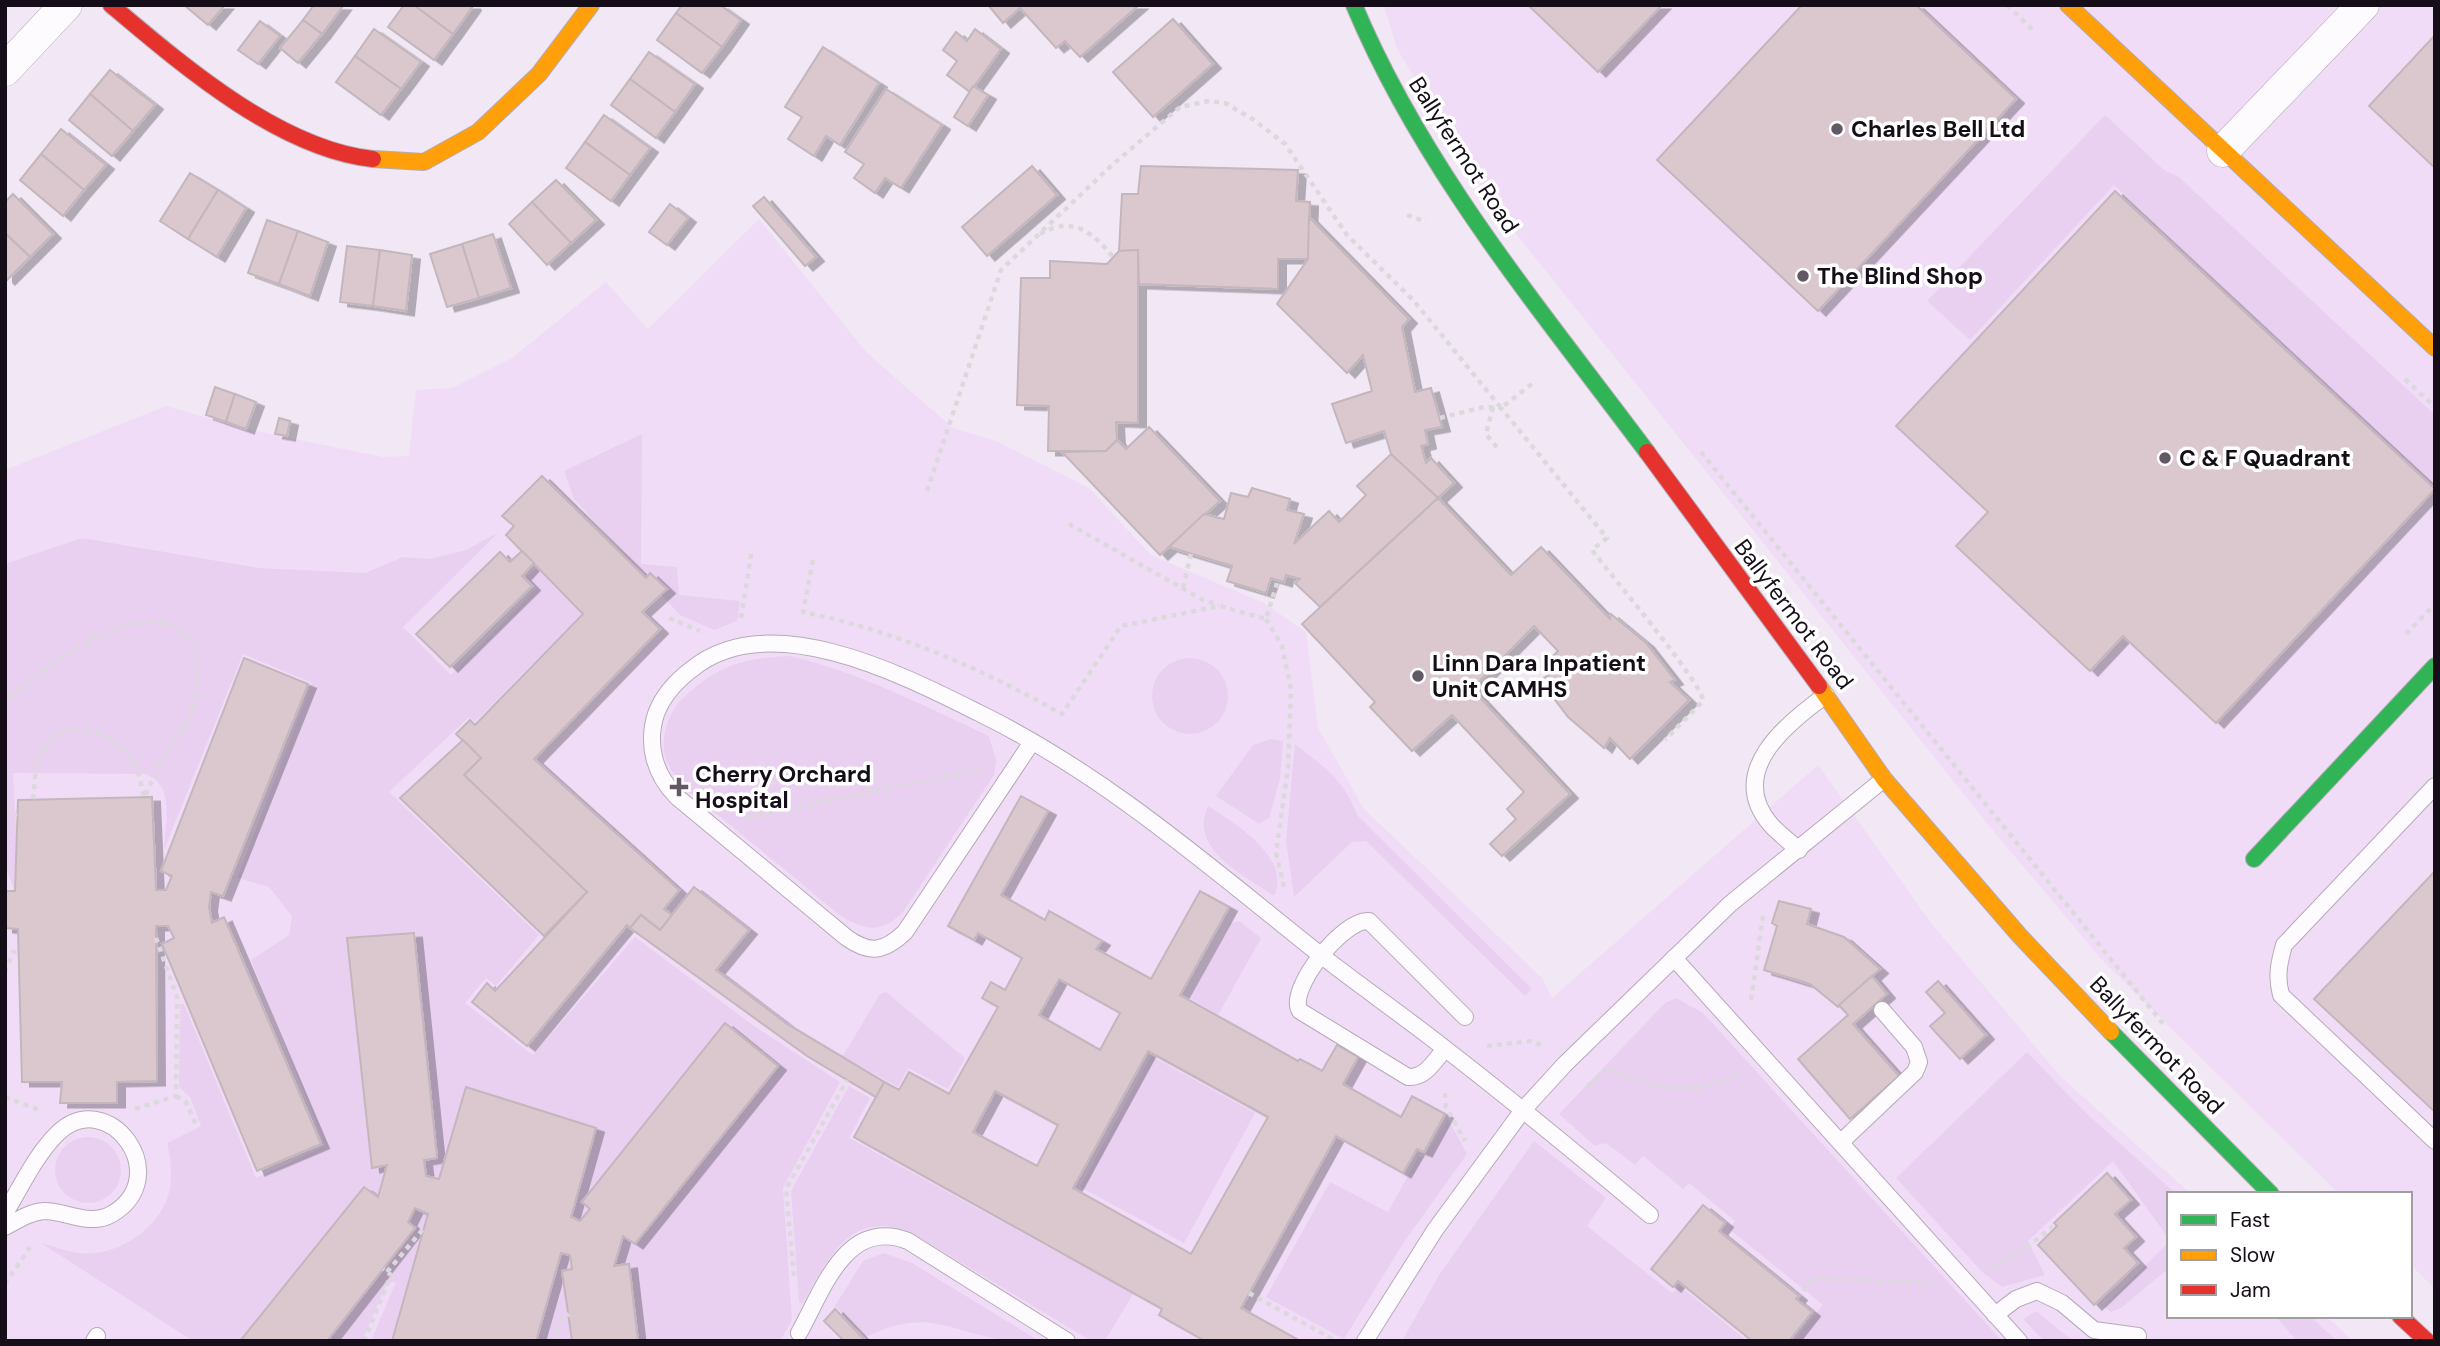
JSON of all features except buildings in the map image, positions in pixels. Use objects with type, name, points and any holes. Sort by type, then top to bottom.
[{"type":"main road","points":[[111,5],[162,48],[272,122],[335,152],[373,162],[425,162],[472,137],[514,106],[591,5]]},
{"type":"main road","name":"Ballyfermot Road","points":[[1354,5],[1377,60],[1461,201],[1826,695],[1884,779],[2019,935],[2269,1192]]},
{"type":"main road","points":[[2068,5],[2435,348]]},
{"type":"main road","points":[[2253,859],[2435,666]]},
{"type":"main road","points":[[2402,1318],[2427,1341]]},
{"type":"street","points":[[5,70],[66,5]]},
{"type":"street","points":[[2223,151],[2363,5]]},
{"type":"lane","points":[[1032,742],[905,933],[893,944],[879,948],[862,948],[720,834],[663,783],[655,764],[652,732],[664,697],[678,679],[721,651],[774,643],[825,651],[881,669],[940,694],[1032,742],[1073,766],[1146,817],[1523,1110],[1650,1215]]},
{"type":"lane","points":[[1799,850],[1771,825],[1763,813],[1756,790],[1757,777],[1763,757],[1786,724],[1826,695]]},
{"type":"lane","points":[[1365,1341],[1434,1230],[1523,1110],[1565,1064],[1730,904],[1884,779]]},
{"type":"lane","points":[[2435,786],[2284,945],[2277,982],[2281,995],[2435,1142]]},
{"type":"lane","points":[[1445,1049],[1424,1073],[1417,1077],[1408,1077],[1300,1011],[1296,1005],[1297,996],[1321,955],[1354,923],[1369,921],[1465,1017]]},
{"type":"lane","points":[[1674,958],[2018,1341]]},
{"type":"lane","points":[[1841,1142],[1914,1072],[1919,1062],[1914,1047],[1882,1010]]},
{"type":"lane","points":[[5,1213],[46,1148],[58,1132],[70,1125],[86,1121],[105,1123],[117,1128],[133,1147],[137,1177],[125,1201],[113,1213],[97,1219],[45,1211],[27,1215],[5,1227]]},
{"type":"lane","points":[[801,1338],[844,1255],[872,1236],[892,1234],[908,1241],[1067,1341]]},
{"type":"lane","points":[[1995,1315],[2016,1298],[2037,1291],[2062,1303],[2094,1330],[2138,1336]]},
{"type":"path","points":[[927,491],[1001,270],[1033,237],[1180,107],[1209,102],[1225,103],[1254,120],[1285,144],[1347,235],[1414,301],[1607,538],[1592,550],[1688,670],[1703,694],[1703,701],[1665,740]]},
{"type":"path","points":[[1033,237],[1051,228],[1076,225],[1098,240],[1113,257]]},
{"type":"path","points":[[1440,418],[1484,407],[1501,408],[1533,383]]},
{"type":"path","points":[[1493,407],[1486,434],[1500,451]]},
{"type":"path","points":[[1700,452],[2171,1034]]},
{"type":"path","points":[[1069,524],[1219,606],[1266,619],[1282,646],[1291,689],[1288,768],[1276,853],[1284,887],[1276,919]]},
{"type":"path","points":[[740,621],[752,549]]},
{"type":"path","points":[[1183,588],[1191,553]]},
{"type":"path","points":[[813,560],[803,612],[848,621],[923,647],[1004,682],[1062,714],[1121,626],[1219,606]]},
{"type":"path","points":[[1266,619],[1277,583]]},
{"type":"path","points":[[669,618],[706,634]]},
{"type":"path","points":[[5,704],[13,694],[93,638],[130,625],[161,622],[182,630],[193,645],[198,677],[195,703],[185,729],[164,757],[145,797],[135,763],[119,745],[98,732],[75,728],[61,731],[48,743],[38,758],[33,800]]},
{"type":"path","points":[[720,834],[727,822],[995,766],[1009,775]]},
{"type":"path","points":[[5,811],[17,816]]},
{"type":"path","points":[[1752,1009],[1751,998],[1770,873]]},
{"type":"path","points":[[156,938],[177,997],[176,1096]]},
{"type":"path","points":[[5,972],[13,952],[19,953]]},
{"type":"path","points":[[177,997],[183,994]]},
{"type":"path","points":[[801,1338],[786,1189],[847,1080]]},
{"type":"path","points":[[134,1109],[176,1096],[186,1102],[196,1125]]},
{"type":"path","points":[[5,1097],[39,1110]]},
{"type":"path","points":[[1970,1286],[2053,1226]]},
{"type":"path","points":[[364,1341],[391,1275],[385,1270],[424,1228]]},
{"type":"path","points":[[1804,1290],[1813,1278],[1933,1283]]},
{"type":"path","points":[[1249,1293],[1336,1341]]},
{"type":"path","points":[[554,1341],[561,1319],[569,1314]]},
{"type":"shaded area","points":[[1384,5],[2435,5],[2435,1289],[2412,1266],[2412,1192],[2337,1192],[2103,961],[1990,827],[1494,206],[1397,49]]},
{"type":"shaded area","points":[[2105,115],[2164,170],[2179,177],[2435,415],[2435,487],[2114,185],[1970,340],[1927,301]]},
{"type":"shaded area","name":"Cherry Orchard Hospital","points":[[759,219],[867,353],[953,428],[996,441],[1089,488],[1151,555],[1264,603],[1306,632],[1318,728],[1364,809],[1542,978],[1552,998],[1818,765],[1931,923],[2061,1077],[2189,1192],[2167,1192],[2167,1318],[2328,1318],[2353,1341],[5,1341],[5,470],[166,406],[246,429],[383,457],[409,456],[416,390],[452,388],[512,358],[606,282],[648,329]]},
{"type":"shaded area","points":[[642,434],[641,564],[677,567],[679,595],[740,601],[737,621],[714,630],[680,615],[574,499],[564,471]]},
{"type":"shaded area","points":[[499,532],[403,627],[451,675],[537,588],[526,577],[537,568],[582,614],[475,722],[469,717],[389,792],[539,935],[496,986],[486,978],[465,1003],[533,1055],[635,937],[754,1026],[840,1082],[783,1188],[792,1320],[780,1341],[371,1341],[396,1282],[387,1283],[362,1341],[193,1341],[41,1243],[78,1253],[106,1251],[132,1240],[144,1231],[162,1209],[171,1183],[167,1143],[201,1126],[190,1097],[179,1087],[180,1004],[184,1004],[256,1178],[325,1146],[251,960],[289,935],[292,916],[269,887],[237,878],[312,683],[243,654],[164,850],[167,816],[165,795],[154,779],[144,774],[13,773],[17,848],[14,888],[5,867],[5,564],[82,538],[259,568],[365,573],[403,557],[430,559],[466,550]]},
{"type":"shaded area","points":[[790,656],[866,680],[989,736],[996,760],[994,775],[903,912],[879,927],[855,924],[838,914],[688,791],[674,775],[666,758],[664,739],[669,720],[678,703],[697,686],[732,665]]},
{"type":"shaded area","points":[[1190,658],[1205,661],[1217,669],[1225,681],[1228,696],[1225,711],[1217,723],[1205,731],[1190,734],[1175,731],[1163,723],[1155,711],[1152,696],[1155,681],[1163,669],[1175,661]]},
{"type":"shaded area","points":[[1271,739],[1283,741],[1280,779],[1269,818],[1259,824],[1216,796],[1253,745]]},
{"type":"shaded area","points":[[1295,744],[1332,775],[1346,792],[1357,815],[1532,989],[1525,996],[1366,841],[1352,842],[1294,897],[1286,841]]},
{"type":"shaded area","points":[[1208,806],[1245,832],[1268,855],[1275,868],[1277,882],[1274,896],[1222,860],[1212,848],[1206,836],[1204,822]]},
{"type":"shaded area","points":[[1239,921],[1261,938],[1218,1015],[1190,998],[1231,923]]},
{"type":"shaded area","points":[[886,992],[965,1058],[948,1089],[908,1068],[898,1087],[843,1056],[880,994]]},
{"type":"shaded area","points":[[1676,998],[1703,1013],[2002,1341],[1794,1341],[1823,1305],[1729,1229],[1735,1221],[1689,1183],[1683,1189],[1643,1156],[1635,1165],[1606,1143],[1595,1146],[1559,1114],[1665,1003]]},
{"type":"shaded area","points":[[2027,1052],[2084,1111],[2174,1192],[2167,1192],[2167,1236],[2113,1161],[2028,1241],[2045,1275],[2002,1287],[1982,1272],[1896,1178]]},
{"type":"shaded area","points":[[1151,1056],[1255,1113],[1184,1243],[1080,1187]]},
{"type":"shaded area","points":[[849,1086],[870,1098],[849,1138],[1133,1294],[1105,1341],[1091,1341],[912,1233],[890,1227],[872,1227],[857,1232],[844,1242],[832,1255],[802,1304],[799,1302],[791,1191]]},
{"type":"shaded area","points":[[1448,1119],[1467,1154],[1404,1242],[1344,1339],[1266,1297],[1330,1182],[1388,1212],[1418,1157],[1424,1157]]},
{"type":"shaded area","points":[[81,1137],[95,1137],[107,1142],[116,1151],[121,1170],[119,1183],[112,1194],[95,1203],[81,1203],[69,1198],[60,1189],[55,1177],[55,1163],[60,1151],[69,1142]]},
{"type":"shaded area","points":[[1534,1141],[1606,1198],[1587,1226],[1672,1293],[1680,1286],[1747,1341],[1402,1341],[1439,1275]]},
{"type":"shaded area","points":[[2167,1244],[2167,1270],[2121,1308],[2111,1312],[2104,1306]]},
{"type":"shaded area","points":[[884,1253],[912,1263],[1039,1341],[1006,1341],[920,1322],[887,1328],[866,1337],[835,1306],[863,1261]]},
{"type":"shaded area","points":[[2036,1311],[2073,1341],[2044,1341],[2023,1319]]},
{"type":"shaded area","points":[[2277,1318],[2312,1318],[2337,1341],[2297,1341]]},
{"type":"traffic: fast","points":[[1354,5],[1382,66],[1449,182],[1526,292],[1647,452]]},
{"type":"traffic: fast","points":[[2254,859],[2435,666]]},
{"type":"traffic: fast","points":[[2111,1032],[2269,1192]]},
{"type":"traffic: slow","points":[[373,159],[424,162],[478,132],[539,74],[591,5]]},
{"type":"traffic: slow","points":[[2068,5],[2435,348]]},
{"type":"traffic: slow","points":[[1819,686],[1884,779],[2019,935],[2111,1032]]},
{"type":"traffic: jam","points":[[111,5],[200,77],[267,121],[302,139],[338,152],[373,159]]},
{"type":"traffic: jam","points":[[1647,452],[1819,686]]},
{"type":"traffic: jam","points":[[2402,1318],[2427,1341]]},
{"type":"place","name":"Charles Bell Ltd","points":[[1837,129]]},
{"type":"place","name":"The Blind Shop","points":[[1803,276]]},
{"type":"place","name":"C & F Quadrant","points":[[2165,458]]},
{"type":"place","name":"Linn Dara Inpatient Unit CAMHS","points":[[1418,676]]},
{"type":"place","name":"Cherry Orchard Hospital","points":[[679,787]]}]
